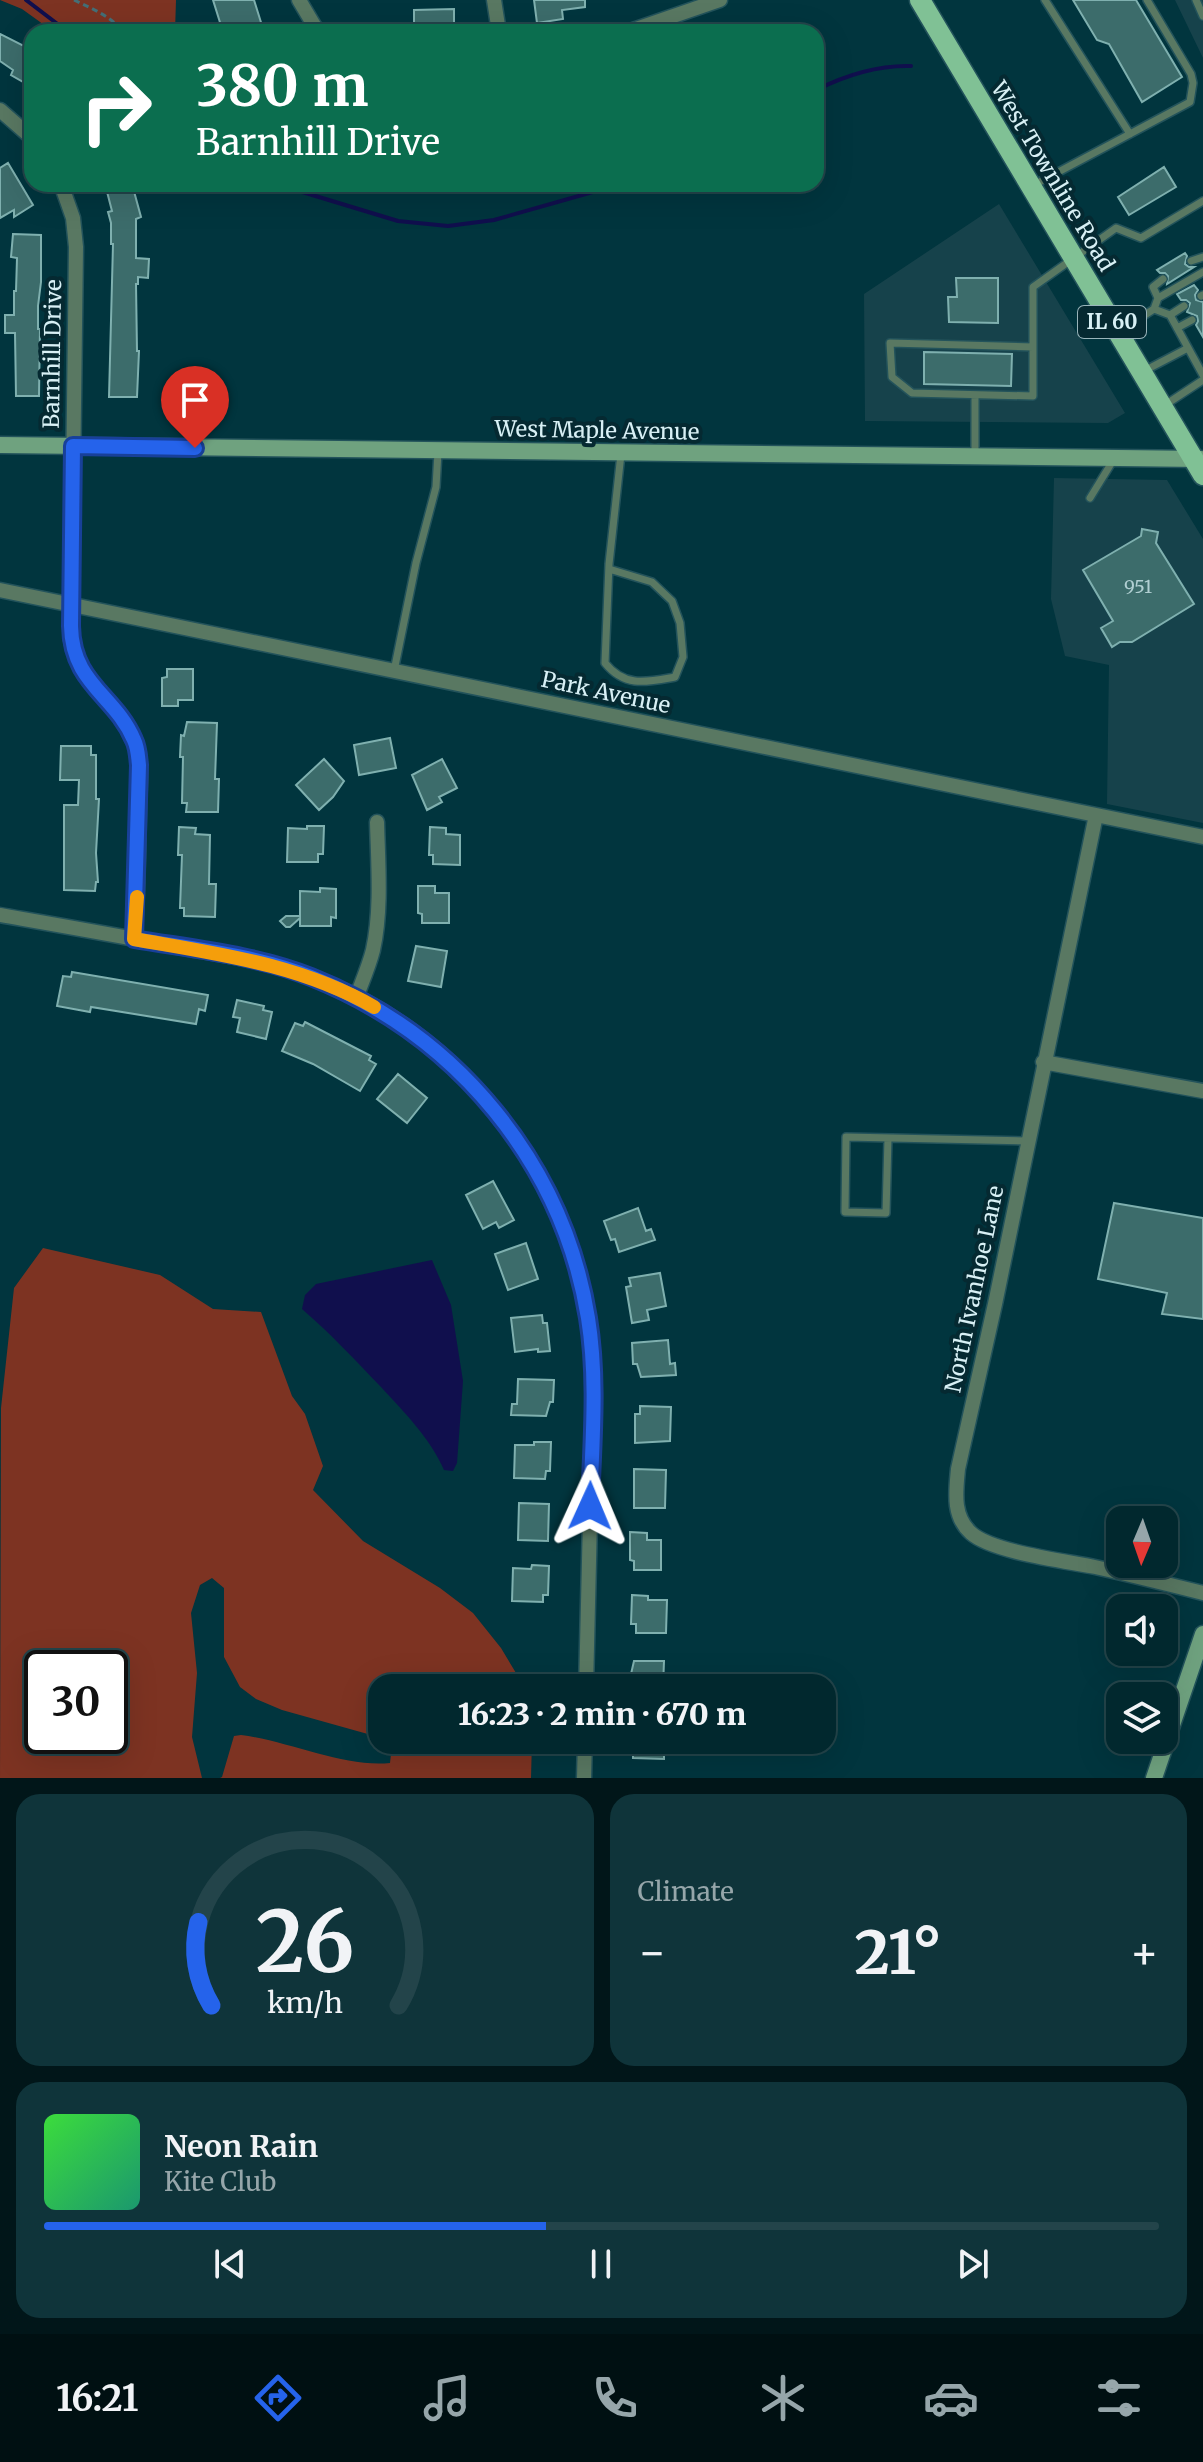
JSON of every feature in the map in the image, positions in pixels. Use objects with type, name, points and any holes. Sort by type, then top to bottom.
[{"type":"main road","name":"West Townline Road","points":[[920,0],[1162,407],[1200,464]]},
{"type":"main road","name":"West Maple Avenue","points":[[0,445],[1115,458],[1200,464]]},
{"type":"main road","points":[[1154,1778],[1203,1634]]},
{"type":"street","points":[[299,0],[313,24]]},
{"type":"street","points":[[494,0],[498,24]]},
{"type":"street","points":[[650,24],[720,0]]},
{"type":"street","points":[[0,110],[24,131]]},
{"type":"street","name":"Barnhill Drive","points":[[64,192],[71,207],[76,247],[71,640],[74,654],[87,680],[125,723],[136,743],[139,765],[134,939]]},
{"type":"street","name":"Park Avenue","points":[[0,590],[1203,837]]},
{"type":"street","name":"North Ivanhoe Lane","points":[[1096,815],[958,1469],[955,1497],[958,1514],[972,1534],[985,1541],[1203,1593]]},
{"type":"street","points":[[356,998],[373,952],[376,932],[377,822]]},
{"type":"street","points":[[0,915],[262,962],[311,977],[356,998],[443,1055],[477,1088],[519,1142],[547,1188],[569,1242],[589,1321],[593,1384],[586,1674]]},
{"type":"street","points":[[1043,1062],[1203,1091]]},
{"type":"street","points":[[584,1778],[585,1754]]},
{"type":"lane","points":[[1045,0],[1130,134]]},
{"type":"lane","points":[[1031,186],[1190,102],[1191,74],[1147,0]]},
{"type":"lane","points":[[1196,0],[1203,16]]},
{"type":"lane","points":[[1033,347],[890,343],[892,377],[912,393],[1033,396],[1033,347],[1033,287],[1116,228],[1141,238],[1203,201]]},
{"type":"lane","points":[[1191,261],[1203,257]]},
{"type":"lane","points":[[1118,332],[1154,309],[1158,298],[1203,272]]},
{"type":"lane","points":[[1158,298],[1153,287],[1163,279]]},
{"type":"lane","points":[[1170,315],[1184,306]]},
{"type":"lane","points":[[1154,309],[1170,315],[1203,378],[1162,407]]},
{"type":"lane","points":[[1177,328],[1192,320]]},
{"type":"lane","points":[[1141,372],[1188,348]]},
{"type":"lane","points":[[1194,359],[1203,354]]},
{"type":"lane","points":[[975,395],[975,456]]},
{"type":"lane","points":[[394,671],[416,563],[436,487],[439,450]]},
{"type":"lane","points":[[609,569],[652,582],[672,601],[680,623],[683,657],[675,677],[642,683],[615,676],[605,663],[609,569],[621,452]]},
{"type":"lane","points":[[1090,498],[1115,458]]},
{"type":"lane","points":[[888,1138],[886,1213],[845,1212],[846,1137],[1028,1141]]},
{"type":"path","points":[[74,0],[117,24]]},
{"type":"shaded area","points":[[0,0],[176,0],[175,24],[43,24],[22,9]]},
{"type":"shaded area","points":[[1175,0],[1203,0],[1203,58]]},
{"type":"shaded area","points":[[999,204],[1125,413],[1108,423],[865,421],[864,294]]},
{"type":"shaded area","points":[[1054,478],[1167,480],[1203,539],[1203,823],[1107,804],[1109,665],[1065,656],[1051,599]]},
{"type":"shaded area","points":[[43,1248],[160,1275],[213,1309],[261,1312],[292,1396],[305,1414],[323,1466],[313,1490],[363,1541],[440,1588],[473,1613],[501,1648],[517,1674],[368,1674],[368,1734],[282,1710],[256,1699],[240,1687],[224,1657],[224,1588],[212,1578],[200,1585],[191,1613],[197,1673],[192,1737],[202,1778],[0,1778],[1,1408],[14,1288]]},
{"type":"shaded area","points":[[432,1260],[451,1305],[463,1381],[457,1463],[453,1471],[444,1470],[424,1436],[407,1416],[302,1309],[305,1295],[316,1284]]},
{"type":"shaded area","points":[[241,1735],[355,1762],[390,1763],[391,1754],[532,1754],[531,1778],[220,1778],[234,1736]]},
{"type":"building","points":[[213,0],[254,0],[262,24],[220,24]]},
{"type":"building","points":[[534,0],[585,0],[585,7],[562,10],[563,19],[537,23]]},
{"type":"building","points":[[1073,0],[1136,0],[1182,77],[1142,102],[1109,44],[1097,40]]},
{"type":"building","points":[[454,9],[454,24],[414,24],[414,10]]},
{"type":"building","points":[[0,34],[24,46],[24,82],[11,75],[13,70],[0,61]]},
{"type":"building","points":[[8,163],[33,205],[14,217],[14,210],[0,218],[0,168]]},
{"type":"building","points":[[1164,167],[1176,187],[1129,215],[1118,197]]},
{"type":"building","points":[[107,192],[134,192],[141,217],[136,219],[136,258],[149,259],[148,278],[138,277],[136,284],[139,351],[137,397],[109,397],[113,244],[108,212],[112,211]]},
{"type":"building","points":[[13,234],[41,235],[39,396],[16,396],[15,333],[5,333],[5,315],[14,315],[16,291],[17,258],[11,257]]},
{"type":"building","points":[[1185,253],[1185,264],[1194,267],[1167,284],[1168,276],[1157,270]]},
{"type":"building","points":[[956,278],[998,278],[998,323],[949,322],[948,297],[957,297]]},
{"type":"building","points":[[1194,285],[1198,290],[1196,300],[1203,302],[1203,337],[1196,325],[1197,316],[1187,312],[1190,303],[1181,300],[1177,294]]},
{"type":"building","points":[[924,352],[1012,354],[1011,386],[924,384]]},
{"type":"building","points":[[1142,529],[1158,532],[1156,543],[1194,604],[1132,642],[1120,642],[1112,647],[1101,628],[1113,621],[1083,570],[1141,536]]},
{"type":"building","points":[[167,669],[193,669],[193,700],[178,700],[178,706],[162,706],[162,678],[167,677]]},
{"type":"building","points":[[187,722],[217,723],[215,779],[219,779],[218,812],[186,812],[187,803],[182,803],[181,735],[184,736]]},
{"type":"building","points":[[390,738],[396,768],[359,775],[354,745]]},
{"type":"building","points":[[61,746],[91,746],[91,755],[96,755],[96,799],[99,799],[98,882],[95,891],[64,890],[64,805],[78,805],[79,780],[60,780]]},
{"type":"building","points":[[324,759],[344,781],[319,810],[296,785]]},
{"type":"building","points":[[442,759],[457,788],[439,797],[442,802],[427,810],[412,775]]},
{"type":"building","points":[[307,826],[324,826],[323,854],[318,854],[318,862],[287,862],[288,828],[307,829]]},
{"type":"building","points":[[179,827],[196,828],[195,834],[210,835],[209,884],[216,884],[215,917],[184,916],[184,908],[180,908],[182,855],[178,855]]},
{"type":"building","points":[[430,827],[446,828],[446,834],[460,835],[460,865],[433,864],[433,855],[429,855]]},
{"type":"building","points":[[418,886],[435,886],[435,893],[449,893],[449,923],[422,923],[422,914],[418,913]]},
{"type":"building","points":[[320,888],[336,889],[336,918],[331,917],[331,926],[300,926],[300,918],[286,927],[280,921],[286,916],[300,916],[300,891],[320,892]]},
{"type":"building","points":[[416,946],[447,951],[441,987],[408,981]]},
{"type":"building","points":[[72,972],[208,995],[205,1011],[199,1009],[196,1024],[91,1007],[90,1012],[57,1006],[63,976],[71,977]]},
{"type":"building","points":[[237,1000],[264,1006],[263,1010],[272,1012],[266,1039],[237,1032],[240,1018],[233,1017]]},
{"type":"building","points":[[305,1022],[371,1056],[369,1060],[376,1064],[360,1091],[313,1064],[282,1051],[295,1023],[303,1026]]},
{"type":"building","points":[[398,1074],[427,1098],[407,1123],[377,1099]]},
{"type":"building","points":[[493,1181],[514,1220],[499,1228],[496,1222],[483,1229],[466,1195]]},
{"type":"building","points":[[1114,1203],[1203,1218],[1203,1319],[1162,1314],[1167,1293],[1098,1279]]},
{"type":"building","points":[[638,1208],[646,1231],[651,1229],[655,1240],[619,1252],[604,1221]]},
{"type":"building","points":[[526,1243],[538,1279],[508,1290],[495,1254]]},
{"type":"building","points":[[660,1273],[666,1306],[647,1310],[649,1320],[632,1323],[626,1287],[631,1286],[629,1278]]},
{"type":"building","points":[[542,1315],[543,1323],[547,1323],[550,1351],[515,1352],[511,1318]]},
{"type":"building","points":[[668,1340],[670,1364],[675,1363],[676,1375],[641,1377],[637,1364],[633,1364],[632,1343]]},
{"type":"building","points":[[518,1379],[554,1380],[553,1402],[550,1402],[546,1416],[511,1415],[512,1404],[517,1404]]},
{"type":"building","points":[[640,1406],[671,1407],[670,1441],[635,1443],[635,1414],[640,1414]]},
{"type":"building","points":[[534,1442],[551,1442],[550,1471],[546,1471],[545,1479],[514,1478],[515,1445],[534,1445]]},
{"type":"building","points":[[634,1469],[666,1470],[665,1508],[634,1508]]},
{"type":"building","points":[[519,1503],[549,1504],[548,1541],[518,1540]]},
{"type":"building","points":[[630,1532],[647,1533],[647,1540],[661,1540],[661,1570],[634,1570],[634,1561],[630,1560]]},
{"type":"building","points":[[532,1565],[549,1566],[548,1595],[543,1595],[543,1602],[512,1601],[513,1568],[531,1569]]},
{"type":"building","points":[[632,1595],[648,1596],[648,1600],[667,1600],[666,1633],[636,1633],[636,1624],[631,1624]]},
{"type":"building","points":[[634,1661],[664,1661],[664,1674],[631,1674]]},
{"type":"building","points":[[633,1754],[664,1754],[664,1759],[633,1758]]},
{"type":"waterway","points":[[26,0],[58,24]]},
{"type":"waterway","points":[[824,87],[862,72],[911,66]]},
{"type":"waterway","points":[[302,192],[398,221],[448,226],[494,220],[593,192]]},
{"type":"slow traffic","points":[[137,897],[134,939],[262,962],[311,977],[374,1007]]},
{"type":"route","points":[[195,448],[73,446],[71,640],[74,654],[87,680],[125,723],[136,743],[139,765],[134,939],[262,962],[311,977],[370,1005],[409,1030],[443,1055],[477,1088],[519,1142],[547,1188],[569,1242],[584,1295],[593,1384],[590,1506]]}]
